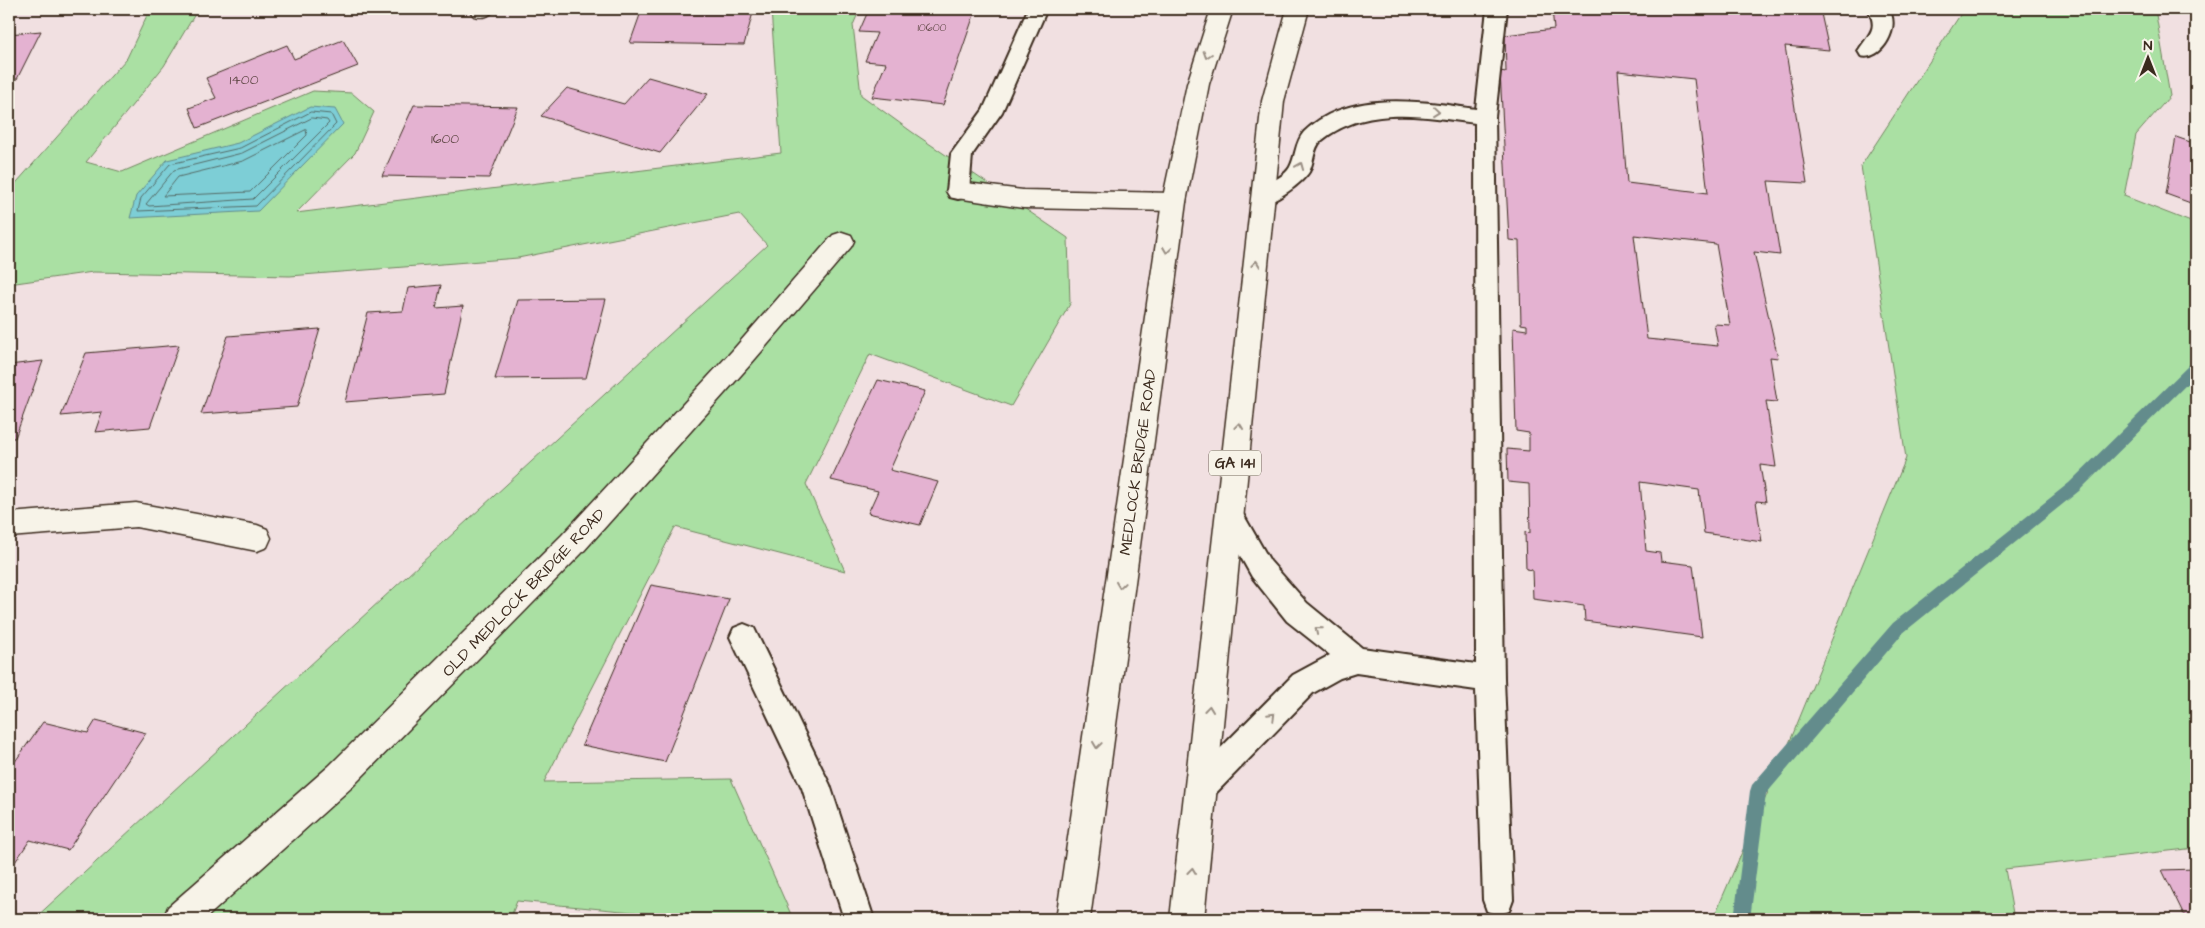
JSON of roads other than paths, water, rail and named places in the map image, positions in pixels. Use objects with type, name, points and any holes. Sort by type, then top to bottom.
[{"type":"main road","name":"MEDLOCK BRIDGE ROAD","points":[[1073,919],[1174,202],[1198,84],[1222,9]]},
{"type":"main road","name":"GA 141","points":[[1187,919],[1273,102],[1298,9]]},
{"type":"main road","points":[[958,191],[1023,199],[1174,202]]},
{"type":"main road","name":"OLD MEDLOCK BRIDGE ROAD","points":[[180,919],[340,777],[572,544],[741,358],[842,241]]},
{"type":"main road","points":[[9,525],[136,515],[257,538]]},
{"type":"lane","points":[[958,191],[962,154],[992,112],[1037,9]]},
{"type":"lane","points":[[1497,9],[1485,117],[1490,679],[1498,900]]},
{"type":"lane","points":[[1868,51],[1882,33],[1883,15],[1877,9]]},
{"type":"lane","points":[[1263,196],[1297,174],[1311,138],[1336,120],[1357,113],[1390,108],[1432,110],[1485,117]]},
{"type":"lane","points":[[1230,515],[1261,569],[1297,612],[1356,660]]},
{"type":"lane","points":[[744,637],[815,785],[859,919]]},
{"type":"lane","points":[[1201,788],[1303,684],[1332,667],[1356,660],[1490,679]]},
{"type":"water","points":[[310,107],[335,109],[343,124],[258,211],[130,218],[136,196],[167,160],[238,143]]},
{"type":"waterway","points":[[1742,919],[1758,791],[1898,628],[2074,487],[2196,367]]}]
